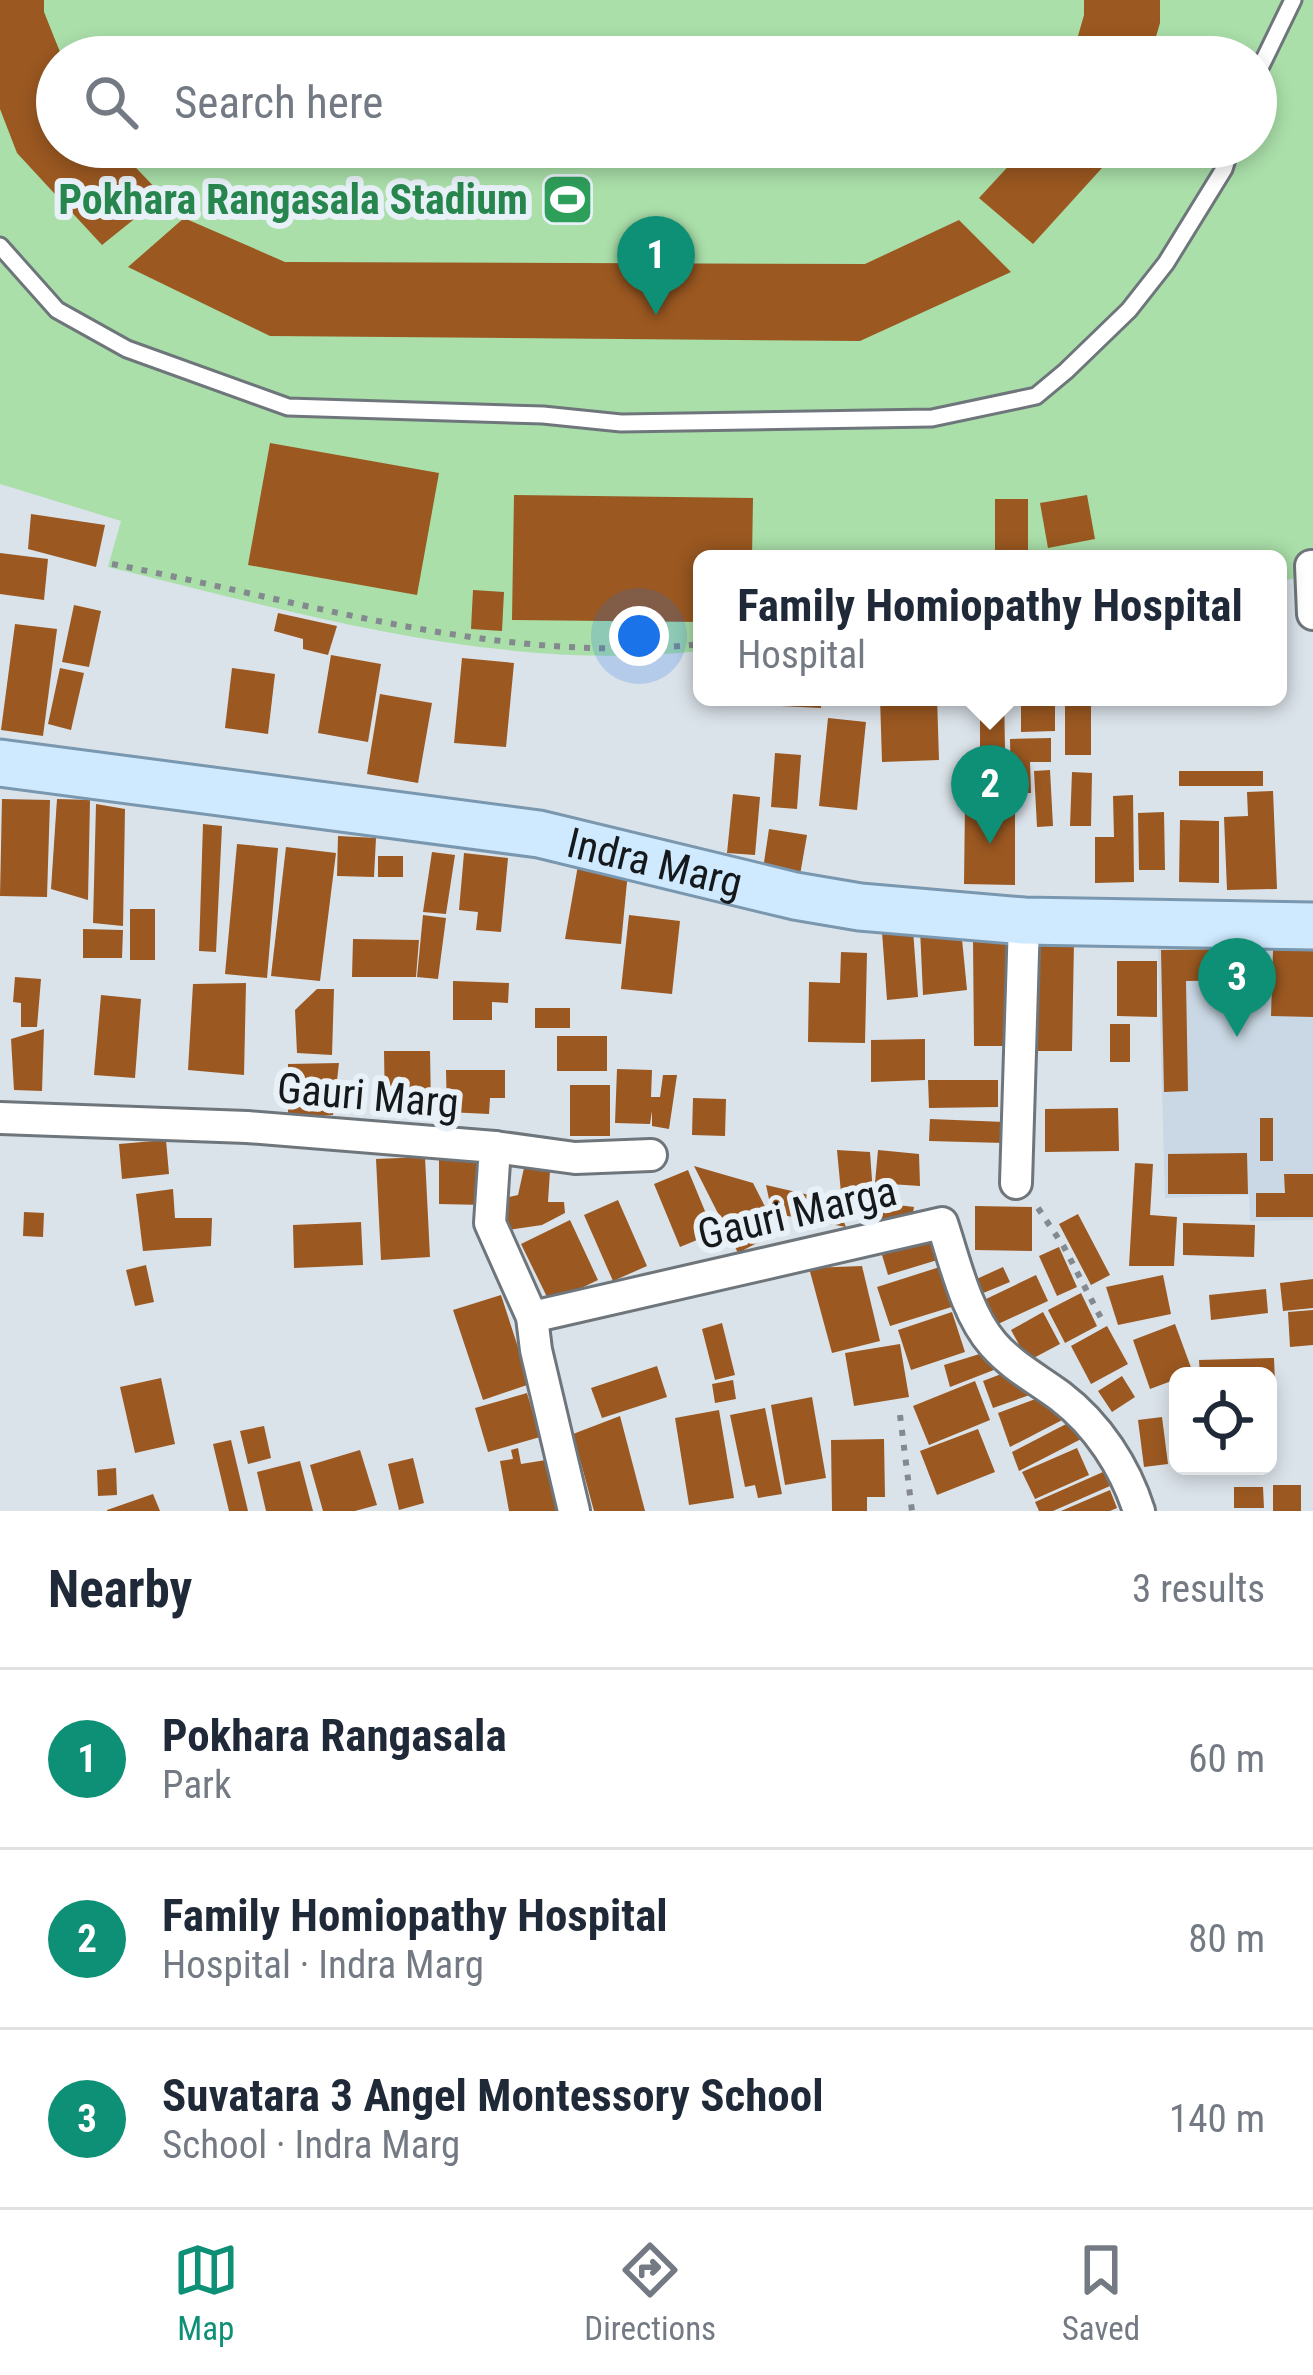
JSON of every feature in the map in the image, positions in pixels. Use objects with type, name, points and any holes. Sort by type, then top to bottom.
[{"type":"main road","name":"Indra Marg","points":[[0,764],[539,834],[795,896],[860,907],[1024,921],[1313,926]]},
{"type":"street","points":[[1311,566],[1313,614]]},
{"type":"street","points":[[1016,1183],[1024,921]]},
{"type":"street","name":"Gauri Marg","points":[[0,1118],[247,1127],[495,1147],[490,1222],[532,1317],[574,1511]]},
{"type":"street","points":[[495,1147],[575,1158],[652,1155]]},
{"type":"street","name":"Gauri Marga","points":[[532,1317],[941,1223],[990,1342],[1063,1398],[1100,1435],[1131,1485],[1139,1511]]},
{"type":"lane","points":[[1275,36],[1293,0]]},
{"type":"lane","points":[[0,246],[57,310],[128,349],[288,407],[543,415],[621,423],[932,418],[1036,396],[1066,371],[1129,310],[1166,263],[1225,168]]},
{"type":"path","points":[[112,564],[289,604],[502,641],[643,651],[693,645]]},
{"type":"path","points":[[1016,1183],[1044,1215],[1102,1320]]},
{"type":"path","points":[[900,1415],[912,1511]]},
{"type":"shaded area","points":[[1313,943],[1313,1220],[1250,1221],[1249,1195],[1165,1198],[1158,947]]},
{"type":"green space","points":[[0,0],[1313,0],[1313,574],[1287,580],[1287,550],[693,550],[693,652],[551,654],[402,635],[108,567],[121,521],[0,484]]},
{"type":"building","points":[[0,0],[44,0],[54,36],[36,36],[36,168],[136,168],[163,196],[102,245],[17,153],[0,109]]},
{"type":"building","points":[[1084,0],[1160,0],[1156,36],[1078,36]]},
{"type":"building","points":[[1007,168],[1102,168],[1033,244],[979,198]]},
{"type":"building","points":[[184,218],[285,262],[865,264],[959,220],[1011,272],[860,341],[270,336],[128,267]]},
{"type":"building","points":[[270,443],[439,473],[417,595],[248,565]]},
{"type":"building","points":[[514,495],[753,498],[752,550],[693,550],[693,622],[512,620]]},
{"type":"building","points":[[1087,495],[1095,539],[1048,548],[1040,503]]},
{"type":"building","points":[[995,499],[1028,499],[1028,550],[995,550]]},
{"type":"building","points":[[31,514],[105,525],[96,567],[28,549]]},
{"type":"building","points":[[0,553],[48,559],[44,600],[0,594]]},
{"type":"building","points":[[473,590],[504,592],[502,631],[471,629]]},
{"type":"building","points":[[74,605],[101,611],[89,667],[62,662]]},
{"type":"building","points":[[278,613],[337,626],[328,655],[303,649],[303,639],[274,631]]},
{"type":"building","points":[[15,624],[57,629],[43,736],[1,730]]},
{"type":"building","points":[[331,655],[381,664],[368,742],[318,733]]},
{"type":"building","points":[[462,658],[514,663],[506,747],[454,743]]},
{"type":"building","points":[[60,668],[84,673],[71,730],[48,724]]},
{"type":"building","points":[[232,668],[275,674],[268,734],[225,728]]},
{"type":"building","points":[[380,694],[432,703],[418,783],[367,774]]},
{"type":"building","points":[[880,706],[937,706],[939,760],[882,762]]},
{"type":"building","points":[[980,706],[1004,706],[1005,748],[980,748]]},
{"type":"building","points":[[1021,706],[1055,706],[1055,731],[1021,732]]},
{"type":"building","points":[[1065,706],[1091,706],[1091,755],[1065,755]]},
{"type":"building","points":[[828,718],[866,722],[857,810],[819,806]]},
{"type":"building","points":[[1051,738],[1051,762],[1030,762],[1031,793],[1011,793],[1010,739]]},
{"type":"building","points":[[775,753],[801,755],[797,809],[771,807]]},
{"type":"building","points":[[1050,770],[1053,826],[1037,827],[1034,771]]},
{"type":"building","points":[[1179,771],[1263,771],[1263,786],[1179,786]]},
{"type":"building","points":[[1072,772],[1092,773],[1091,826],[1070,826]]},
{"type":"building","points":[[1273,791],[1277,889],[1227,890],[1224,817],[1248,816],[1247,792]]},
{"type":"building","points":[[733,794],[760,797],[755,855],[727,853]]},
{"type":"building","points":[[1133,795],[1134,882],[1095,883],[1095,837],[1114,837],[1113,796]]},
{"type":"building","points":[[2,799],[50,800],[47,897],[0,896]]},
{"type":"building","points":[[57,799],[90,800],[88,900],[51,889]]},
{"type":"building","points":[[965,803],[1015,804],[1015,885],[964,884]]},
{"type":"building","points":[[96,804],[125,809],[123,926],[93,923]]},
{"type":"building","points":[[1164,812],[1165,870],[1139,870],[1138,813]]},
{"type":"building","points":[[1180,820],[1219,821],[1219,883],[1179,882]]},
{"type":"building","points":[[203,824],[222,826],[216,952],[199,951]]},
{"type":"building","points":[[769,829],[807,835],[800,875],[763,869]]},
{"type":"building","points":[[338,836],[376,838],[374,877],[337,876]]},
{"type":"building","points":[[237,844],[278,848],[267,978],[225,974]]},
{"type":"building","points":[[286,847],[336,853],[320,981],[271,976]]},
{"type":"building","points":[[432,852],[455,855],[446,914],[423,912]]},
{"type":"building","points":[[464,853],[508,858],[501,932],[476,930],[478,912],[459,910]]},
{"type":"building","points":[[580,854],[629,861],[621,944],[565,939]]},
{"type":"building","points":[[378,856],[403,856],[403,877],[378,877]]},
{"type":"building","points":[[130,909],[155,909],[155,960],[130,960]]},
{"type":"building","points":[[423,915],[446,918],[438,979],[417,977]]},
{"type":"building","points":[[629,915],[680,921],[672,994],[621,989]]},
{"type":"building","points":[[83,929],[123,930],[122,958],[83,958]]},
{"type":"building","points":[[920,929],[961,929],[967,990],[923,995]]},
{"type":"building","points":[[913,930],[918,997],[887,1000],[882,932]]},
{"type":"building","points":[[353,939],[419,940],[416,977],[352,977]]},
{"type":"building","points":[[973,940],[1006,940],[1008,1046],[974,1046]]},
{"type":"building","points":[[1027,941],[1074,942],[1072,1051],[1025,1051]]},
{"type":"building","points":[[1243,949],[1244,980],[1186,981],[1188,1091],[1164,1092],[1161,950]]},
{"type":"building","points":[[1273,950],[1313,951],[1313,1017],[1271,1016]]},
{"type":"building","points":[[841,952],[867,953],[865,1043],[808,1042],[809,982],[840,983]]},
{"type":"building","points":[[1117,961],[1157,961],[1157,1017],[1117,1016]]},
{"type":"building","points":[[15,977],[41,979],[37,1027],[21,1027],[21,1003],[13,1002]]},
{"type":"building","points":[[453,981],[509,983],[508,1003],[492,1002],[492,1020],[453,1020]]},
{"type":"building","points":[[246,983],[244,1075],[188,1070],[193,984]]},
{"type":"building","points":[[317,989],[334,989],[332,1055],[297,1053],[295,1010]]},
{"type":"building","points":[[101,995],[141,999],[135,1078],[94,1075]]},
{"type":"building","points":[[535,1008],[570,1008],[570,1028],[535,1028]]},
{"type":"building","points":[[1110,1024],[1130,1024],[1130,1062],[1110,1062]]},
{"type":"building","points":[[44,1029],[42,1091],[14,1090],[11,1039]]},
{"type":"building","points":[[557,1036],[607,1036],[607,1071],[557,1071]]},
{"type":"building","points":[[925,1039],[925,1080],[871,1082],[871,1040]]},
{"type":"building","points":[[384,1051],[430,1051],[431,1107],[385,1108]]},
{"type":"building","points":[[339,1063],[333,1115],[288,1118],[288,1064]]},
{"type":"building","points":[[617,1069],[652,1070],[651,1097],[660,1097],[663,1075],[677,1075],[669,1129],[652,1126],[652,1111],[650,1124],[615,1123]]},
{"type":"building","points":[[446,1070],[505,1070],[505,1098],[490,1098],[489,1114],[447,1112]]},
{"type":"building","points":[[928,1080],[998,1080],[998,1107],[929,1108]]},
{"type":"building","points":[[570,1085],[610,1085],[610,1136],[570,1136]]},
{"type":"building","points":[[693,1098],[726,1099],[725,1136],[692,1135]]},
{"type":"building","points":[[1118,1108],[1119,1151],[1045,1152],[1045,1109]]},
{"type":"building","points":[[1260,1118],[1273,1118],[1273,1161],[1260,1161]]},
{"type":"building","points":[[930,1119],[1005,1122],[1005,1143],[929,1141]]},
{"type":"building","points":[[166,1140],[169,1174],[122,1179],[119,1144]]},
{"type":"building","points":[[837,1150],[870,1152],[873,1194],[841,1193]]},
{"type":"building","points":[[878,1150],[919,1154],[920,1186],[875,1183]]},
{"type":"building","points":[[1247,1153],[1248,1194],[1168,1194],[1168,1154]]},
{"type":"building","points":[[425,1157],[430,1257],[381,1260],[376,1159]]},
{"type":"building","points":[[439,1160],[485,1160],[484,1205],[439,1204]]},
{"type":"building","points":[[1135,1163],[1153,1164],[1150,1215],[1177,1217],[1174,1266],[1129,1266]]},
{"type":"building","points":[[694,1166],[753,1183],[778,1232],[738,1253]]},
{"type":"building","points":[[524,1168],[550,1171],[548,1202],[564,1202],[565,1213],[542,1225],[501,1231],[500,1199],[518,1195]]},
{"type":"building","points":[[688,1170],[714,1233],[680,1247],[654,1184]]},
{"type":"building","points":[[1284,1174],[1313,1174],[1313,1217],[1256,1217],[1256,1193],[1285,1193]]},
{"type":"building","points":[[766,1185],[835,1201],[846,1227],[772,1213]]},
{"type":"building","points":[[173,1189],[175,1218],[212,1218],[211,1246],[143,1251],[136,1194]]},
{"type":"building","points":[[850,1199],[914,1207],[911,1224],[864,1228]]},
{"type":"building","points":[[618,1200],[647,1266],[613,1281],[584,1215]]},
{"type":"building","points":[[975,1206],[1032,1207],[1032,1251],[975,1250]]},
{"type":"building","points":[[24,1212],[44,1213],[43,1237],[23,1236]]},
{"type":"building","points":[[1078,1214],[1110,1275],[1091,1285],[1059,1224]]},
{"type":"building","points":[[570,1220],[598,1280],[550,1303],[521,1244]]},
{"type":"building","points":[[361,1222],[363,1265],[294,1268],[293,1225]]},
{"type":"building","points":[[1183,1223],[1255,1225],[1254,1257],[1183,1255]]},
{"type":"building","points":[[938,1238],[944,1258],[888,1275],[882,1255]]},
{"type":"building","points":[[1059,1247],[1077,1287],[1057,1296],[1039,1256]]},
{"type":"building","points":[[146,1265],[154,1302],[135,1306],[126,1270]]},
{"type":"building","points":[[946,1265],[958,1305],[890,1326],[877,1287]]},
{"type":"building","points":[[862,1266],[880,1341],[832,1353],[809,1268]]},
{"type":"building","points":[[1003,1267],[1010,1282],[976,1296],[970,1282]]},
{"type":"building","points":[[1036,1275],[1048,1301],[998,1324],[986,1299]]},
{"type":"building","points":[[1163,1275],[1171,1314],[1118,1325],[1106,1287]]},
{"type":"building","points":[[1313,1279],[1313,1308],[1283,1311],[1280,1283]]},
{"type":"building","points":[[1266,1289],[1268,1313],[1211,1320],[1209,1295]]},
{"type":"building","points":[[1081,1293],[1097,1326],[1065,1343],[1048,1310]]},
{"type":"building","points":[[501,1295],[530,1384],[483,1400],[453,1310]]},
{"type":"building","points":[[1313,1310],[1313,1345],[1290,1347],[1288,1312]]},
{"type":"building","points":[[952,1312],[965,1352],[911,1370],[898,1330]]},
{"type":"building","points":[[1043,1312],[1060,1344],[1028,1361],[1011,1330]]},
{"type":"building","points":[[722,1323],[735,1375],[715,1380],[702,1329]]},
{"type":"building","points":[[1175,1324],[1191,1367],[1169,1367],[1169,1382],[1150,1389],[1133,1340]]},
{"type":"building","points":[[1107,1326],[1128,1364],[1091,1384],[1071,1346]]},
{"type":"building","points":[[900,1344],[909,1397],[854,1406],[845,1353]]},
{"type":"building","points":[[986,1352],[999,1368],[950,1387],[944,1365]]},
{"type":"building","points":[[1274,1358],[1274,1367],[1199,1367],[1199,1360]]},
{"type":"building","points":[[657,1366],[667,1397],[602,1418],[591,1388]]},
{"type":"building","points":[[1009,1371],[1041,1391],[993,1408],[983,1381]]},
{"type":"building","points":[[1122,1376],[1135,1397],[1112,1412],[1098,1391]]},
{"type":"building","points":[[161,1378],[175,1444],[135,1453],[120,1387]]},
{"type":"building","points":[[733,1380],[736,1399],[715,1403],[712,1384]]},
{"type":"building","points":[[975,1381],[990,1420],[929,1445],[913,1406]]},
{"type":"building","points":[[527,1393],[540,1437],[488,1452],[475,1408]]},
{"type":"building","points":[[1046,1395],[1068,1417],[1010,1447],[998,1413]]},
{"type":"building","points":[[812,1397],[826,1478],[785,1485],[771,1405]]},
{"type":"building","points":[[765,1408],[782,1494],[758,1498],[755,1485],[745,1487],[730,1415]]},
{"type":"building","points":[[719,1410],[734,1498],[689,1505],[675,1418]]},
{"type":"building","points":[[620,1416],[645,1511],[594,1511],[573,1434]]},
{"type":"building","points":[[1162,1417],[1168,1464],[1144,1467],[1138,1420]]},
{"type":"building","points":[[1068,1423],[1085,1437],[1019,1471],[1012,1452]]},
{"type":"building","points":[[264,1426],[271,1458],[248,1464],[240,1431]]},
{"type":"building","points":[[978,1429],[995,1472],[937,1495],[920,1451]]},
{"type":"building","points":[[884,1439],[885,1497],[867,1497],[867,1511],[832,1511],[831,1440]]},
{"type":"building","points":[[231,1440],[248,1511],[229,1511],[213,1444]]},
{"type":"building","points":[[518,1448],[521,1464],[546,1460],[556,1511],[509,1511],[500,1461],[513,1459],[511,1450]]},
{"type":"building","points":[[1077,1448],[1089,1475],[1035,1499],[1022,1472]]},
{"type":"building","points":[[360,1450],[377,1505],[323,1511],[310,1465]]},
{"type":"building","points":[[413,1458],[424,1503],[399,1510],[388,1464]]},
{"type":"building","points":[[300,1461],[313,1511],[266,1511],[257,1472]]},
{"type":"building","points":[[116,1468],[117,1495],[98,1496],[97,1470]]},
{"type":"building","points":[[1103,1472],[1110,1486],[1053,1511],[1039,1511],[1035,1502]]},
{"type":"building","points":[[1273,1485],[1301,1485],[1301,1511],[1273,1511]]},
{"type":"building","points":[[1234,1487],[1263,1487],[1264,1508],[1234,1508]]},
{"type":"building","points":[[1110,1490],[1117,1508],[1110,1511],[1061,1511]]},
{"type":"building","points":[[153,1494],[160,1511],[107,1511],[107,1510]]},
{"type":"place","name":"Pokhara Rangasala Stadium","points":[[567,199]]},
{"type":"place","name":"Pokhara Rangasala","points":[[656,315]]},
{"type":"place","name":"Family Homiopathy Hospital","points":[[990,844]]},
{"type":"place","name":"Suvatara 3 Angel Montessory School","points":[[1237,1037]]}]
